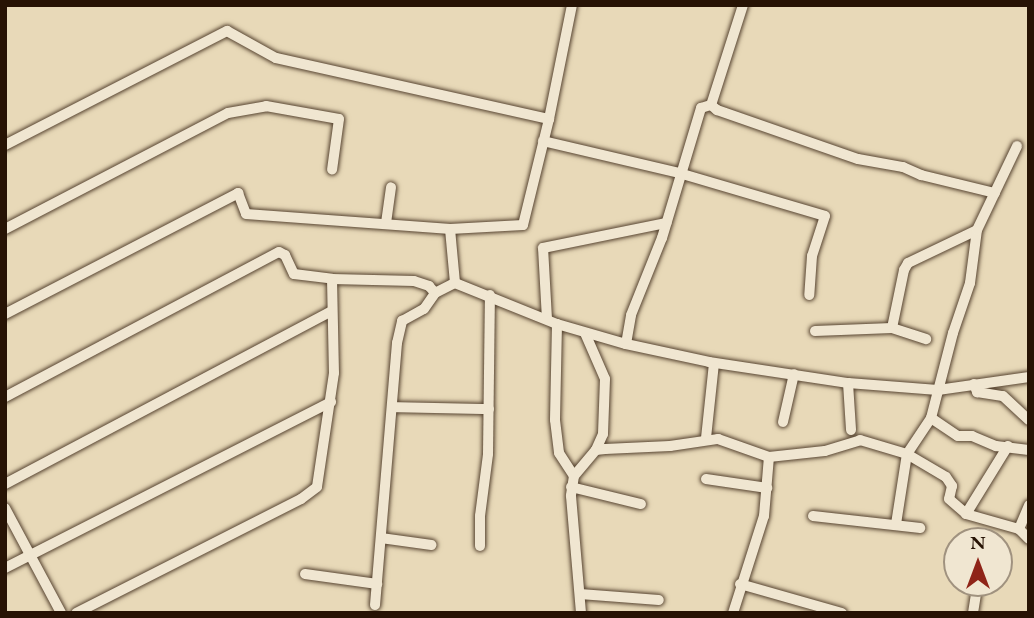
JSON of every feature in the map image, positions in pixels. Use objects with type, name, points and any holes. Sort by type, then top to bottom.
[{"type":"street","points":[[5,314],[237,192],[246,214],[450,229],[523,225],[549,119],[572,5]]},
{"type":"street","points":[[711,104],[743,5]]},
{"type":"street","points":[[5,145],[228,31],[276,58],[549,119]]},
{"type":"street","points":[[626,344],[631,315],[648,278],[701,108],[711,104]]},
{"type":"street","points":[[711,104],[718,110],[858,159],[903,167],[921,175],[995,193]]},
{"type":"street","points":[[5,229],[228,113],[266,106],[340,119],[332,170]]},
{"type":"street","points":[[543,141],[679,173],[825,216],[812,256],[809,295]]},
{"type":"street","points":[[896,524],[907,454],[931,418],[970,283],[977,230],[1017,146]]},
{"type":"street","points":[[386,223],[391,187]]},
{"type":"street","points":[[547,319],[543,248],[666,223]]},
{"type":"street","points":[[450,229],[455,283]]},
{"type":"street","points":[[892,328],[904,270],[908,263],[977,230]]},
{"type":"street","points":[[5,397],[279,252],[285,255],[294,274],[332,279],[414,281],[429,286],[435,293]]},
{"type":"street","points":[[76,613],[301,499],[317,487],[334,373],[332,279]]},
{"type":"street","points":[[375,605],[402,321],[424,309],[435,293],[455,283],[585,333],[714,363],[848,383],[938,390],[1029,377]]},
{"type":"street","points":[[480,546],[489,408],[490,295]]},
{"type":"street","points":[[5,484],[332,312]]},
{"type":"street","points":[[557,324],[555,420],[559,453],[573,481],[581,613]]},
{"type":"street","points":[[815,331],[892,328],[926,339]]},
{"type":"street","points":[[573,481],[596,450],[603,434],[604,379],[585,333]]},
{"type":"street","points":[[706,438],[714,363]]},
{"type":"street","points":[[783,422],[794,374]]},
{"type":"street","points":[[848,383],[851,430]]},
{"type":"street","points":[[974,384],[977,392],[1003,396],[1029,420]]},
{"type":"street","points":[[5,568],[331,402]]},
{"type":"street","points":[[392,407],[489,408]]},
{"type":"street","points":[[931,418],[958,436],[972,436],[996,446],[1029,450]]},
{"type":"street","points":[[596,450],[670,446],[706,438],[746,447],[769,457],[825,451],[860,440],[907,454],[946,477],[952,486],[949,499],[966,514],[1018,529],[1029,539]]},
{"type":"street","points":[[966,514],[1008,446]]},
{"type":"street","points":[[737,612],[740,584],[764,516],[769,457]]},
{"type":"street","points":[[706,480],[767,488]]},
{"type":"street","points":[[573,481],[641,504]]},
{"type":"street","points":[[1018,529],[1029,505]]},
{"type":"street","points":[[5,508],[61,613]]},
{"type":"street","points":[[813,516],[920,528]]},
{"type":"street","points":[[381,538],[432,545]]},
{"type":"street","points":[[306,574],[377,584]]},
{"type":"street","points":[[740,584],[842,613]]},
{"type":"street","points":[[580,594],[659,600]]}]
